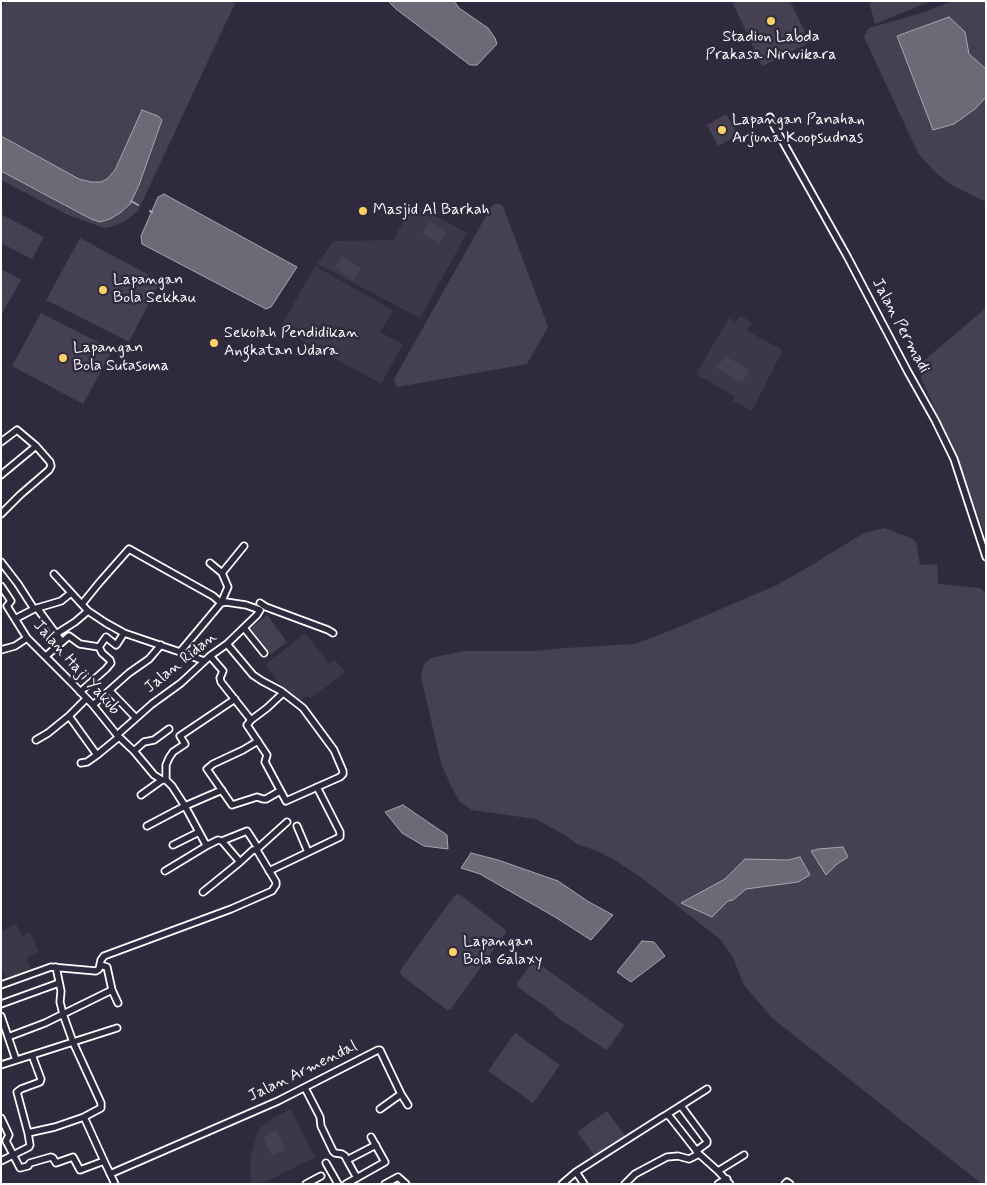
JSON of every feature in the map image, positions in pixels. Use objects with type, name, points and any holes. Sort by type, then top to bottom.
[{"type":"street","name":"Jalan Permadi","points":[[770,117],[943,436],[954,459],[986,558]]},
{"type":"street","points":[[1,442],[17,430],[36,446],[50,462],[51,466],[49,470],[1,514]]},
{"type":"street","points":[[1,475],[36,446]]},
{"type":"street","points":[[222,573],[244,546]]},
{"type":"street","points":[[82,604],[129,549],[213,596],[222,603]]},
{"type":"street","points":[[1,562],[62,642]]},
{"type":"street","points":[[180,652],[222,603],[228,587],[222,573],[210,563]]},
{"type":"street","points":[[1,575],[8,571]]},
{"type":"street","points":[[54,574],[88,611],[106,623],[124,633],[204,661]]},
{"type":"street","name":"Jalan Haji Yakub","points":[[1,586],[12,602],[7,606],[27,638],[93,705],[118,736],[134,751],[154,775],[164,780],[176,791],[205,843],[208,844]]},
{"type":"street","points":[[15,619],[36,608],[61,602],[71,593]]},
{"type":"street","name":"Jalan Ridan","points":[[81,764],[97,754],[136,718],[227,644],[260,610],[246,605],[224,601],[222,603]]},
{"type":"street","points":[[260,603],[333,633]]},
{"type":"street","points":[[56,634],[88,611]]},
{"type":"street","points":[[244,628],[264,653]]},
{"type":"street","points":[[99,647],[106,637],[117,644],[124,633]]},
{"type":"street","points":[[46,656],[70,636],[80,644],[99,647]]},
{"type":"street","points":[[1,650],[15,646],[27,638]]},
{"type":"street","points":[[227,644],[253,675],[282,693],[303,708],[334,750],[343,771],[340,777],[287,801],[264,762],[267,755],[247,725],[282,693]]},
{"type":"street","points":[[93,705],[129,673],[149,659],[161,646]]},
{"type":"street","points":[[80,692],[111,663],[99,647]]},
{"type":"street","points":[[210,656],[223,671],[220,681],[251,720]]},
{"type":"street","points":[[110,691],[136,718]]},
{"type":"street","points":[[36,740],[69,716],[86,699]]},
{"type":"street","points":[[141,795],[164,780],[169,758],[173,752],[185,744],[180,736],[235,699]]},
{"type":"street","points":[[69,716],[97,754]]},
{"type":"street","points":[[134,751],[144,742],[154,740],[170,729]]},
{"type":"street","points":[[258,741],[207,769],[232,805],[257,797],[266,799],[280,791]]},
{"type":"street","points":[[269,871],[340,837],[340,832],[317,787]]},
{"type":"street","points":[[147,826],[185,806],[222,790]]},
{"type":"street","points":[[203,892],[253,850],[257,849],[286,822]]},
{"type":"street","points":[[297,826],[308,852]]},
{"type":"street","points":[[1,985],[47,968],[56,967],[92,972],[98,970],[104,956],[231,909],[272,891],[276,884],[246,831],[222,841],[218,840],[208,844],[165,871]]},
{"type":"street","points":[[173,845],[199,832]]},
{"type":"street","points":[[222,841],[240,862]]},
{"type":"street","points":[[100,965],[107,968],[112,990],[118,1003]]},
{"type":"street","points":[[28,1133],[55,1127],[84,1117],[98,1110],[102,1105],[73,1042],[63,1014],[56,967]]},
{"type":"street","points":[[1,1004],[59,983]]},
{"type":"street","points":[[8,1037],[63,1014],[112,990]]},
{"type":"street","points":[[1,1016],[16,1060]]},
{"type":"street","points":[[1,1065],[117,1028]]},
{"type":"street","name":"Jalan Armendal","points":[[110,1174],[278,1101],[379,1050],[408,1105]]},
{"type":"street","points":[[1,1161],[30,1145],[17,1092],[20,1089],[40,1082],[41,1079],[32,1055]]},
{"type":"street","points":[[305,1088],[320,1117],[321,1126],[333,1151],[345,1156],[358,1178]]},
{"type":"street","points":[[562,1184],[576,1172],[706,1089]]},
{"type":"street","points":[[380,1109],[401,1094]]},
{"type":"street","points":[[624,1184],[635,1174],[667,1157],[678,1156],[689,1159],[707,1143],[681,1106]]},
{"type":"street","points":[[665,1116],[670,1117],[697,1153],[728,1182]]},
{"type":"street","points":[[84,1117],[114,1184]]},
{"type":"street","points":[[1,1118],[9,1135],[6,1141],[12,1156],[21,1168],[28,1166],[30,1163],[52,1157],[56,1163],[73,1157],[80,1170],[104,1161]]},
{"type":"street","points":[[346,1184],[385,1162],[371,1137]]},
{"type":"street","points":[[347,1160],[376,1146]]},
{"type":"street","points":[[718,1171],[744,1155]]},
{"type":"street","points":[[326,1163],[338,1184]]},
{"type":"street","points":[[576,1172],[584,1184]]},
{"type":"street","points":[[306,1184],[322,1176]]},
{"type":"street","points":[[385,1184],[398,1177]]},
{"type":"street","points":[[392,1184],[398,1177]]},
{"type":"street","points":[[398,1177],[406,1184]]},
{"type":"street","points":[[718,1184],[728,1182]]},
{"type":"street","points":[[785,1184],[787,1182],[790,1184]]},
{"type":"shaded area","points":[[5,1],[236,1],[138,211],[124,222],[104,228],[66,214],[1,180],[1,8]]},
{"type":"shaded area","points":[[388,1],[454,1],[459,8],[488,28],[497,44],[477,65],[470,65]]},
{"type":"shaded area","name":"Stadion Labda Prakasa Nirwikara","points":[[732,1],[790,1],[810,42],[762,66]]},
{"type":"shaded area","points":[[869,1],[931,1],[875,24]]},
{"type":"shaded area","points":[[953,1],[986,1],[986,202],[953,186],[936,173],[918,153],[864,37],[869,28],[925,12]]},
{"type":"shaded area","points":[[949,17],[965,32],[969,54],[986,69],[986,97],[975,109],[954,124],[933,130],[897,36]]},
{"type":"shaded area","points":[[142,110],[158,116],[162,120],[139,185],[130,204],[110,219],[100,222],[91,219],[1,171],[1,136],[79,179],[101,182],[107,179],[115,170]]},
{"type":"shaded area","name":"Lapangan Panahan Arjuna Koopsudnas","points":[[726,114],[738,135],[718,146],[707,125]]},
{"type":"shaded area","points":[[164,194],[297,267],[271,307],[266,309],[142,244],[141,236],[158,197]]},
{"type":"shaded area","points":[[414,204],[467,233],[420,318],[317,264],[333,241],[393,240]]},
{"type":"shaded area","points":[[494,204],[503,206],[548,327],[527,364],[397,387],[394,379]]},
{"type":"shaded area","points":[[1,214],[44,237],[32,259],[1,243]]},
{"type":"shaded area","points":[[429,221],[446,231],[440,243],[422,234]]},
{"type":"shaded area","name":"Lapangan Bola Sekkau","points":[[80,238],[160,281],[129,342],[46,300]]},
{"type":"shaded area","points":[[342,256],[361,268],[354,280],[334,267]]},
{"type":"shaded area","points":[[315,266],[393,310],[380,332],[403,344],[381,384],[280,328]]},
{"type":"shaded area","points":[[1,269],[21,280],[1,315]]},
{"type":"shaded area","points":[[986,308],[986,537],[957,457],[921,378],[920,368],[921,363]]},
{"type":"shaded area","name":"Lapangan Bola Sutasoma","points":[[41,313],[113,350],[83,404],[12,366]]},
{"type":"shaded area","points":[[740,316],[752,322],[747,331],[783,350],[752,411],[733,401],[735,397],[696,374],[729,318],[736,322]]},
{"type":"shaded area","points":[[725,356],[750,370],[742,383],[717,368]]},
{"type":"shaded area","points":[[885,528],[915,540],[920,565],[937,564],[938,584],[980,588],[986,593],[986,1184],[982,1184],[772,1018],[744,985],[733,958],[721,940],[643,879],[615,860],[577,844],[565,835],[535,819],[472,810],[460,802],[441,763],[421,677],[424,664],[431,658],[463,651],[533,651],[635,644],[777,585],[864,533]]},
{"type":"shaded area","points":[[267,615],[287,642],[271,654],[251,628]]},
{"type":"shaded area","points":[[305,633],[329,663],[335,660],[345,672],[310,699],[307,695],[300,701],[293,695],[289,696],[265,665]]},
{"type":"shaded area","points":[[403,805],[447,835],[448,849],[424,846],[402,833],[385,812]]},
{"type":"shaded area","points":[[843,847],[848,857],[837,864],[826,875],[811,851]]},
{"type":"shaded area","points":[[471,853],[498,860],[558,881],[589,902],[613,915],[591,940],[480,874],[461,868]]},
{"type":"shaded area","points":[[800,857],[810,875],[798,882],[746,889],[733,900],[728,901],[712,917],[681,903],[725,879],[745,859],[788,860]]},
{"type":"shaded area","name":"Lapangan Bola Galaxy","points":[[459,894],[506,930],[451,1009],[447,1010],[400,973],[455,895]]},
{"type":"shaded area","points":[[16,924],[22,936],[30,932],[39,952],[26,958],[31,969],[7,980],[1,968],[1,931]]},
{"type":"shaded area","points":[[642,941],[654,942],[665,956],[631,982],[617,972]]},
{"type":"shaded area","points":[[533,961],[623,1024],[624,1026],[608,1049],[606,1050],[564,1022],[518,987],[517,983]]},
{"type":"shaded area","points":[[515,1033],[560,1065],[533,1103],[488,1071]]},
{"type":"shaded area","points":[[291,1109],[315,1157],[262,1184],[251,1184],[250,1157],[258,1132],[271,1119]]},
{"type":"shaded area","points":[[607,1111],[626,1137],[596,1158],[577,1132]]},
{"type":"shaded area","points":[[276,1130],[285,1150],[272,1156],[263,1137]]},
{"type":"waterway","points":[[131,201],[138,205]]},
{"type":"place","name":"Stadion Labda Prakasa Nirwikara","points":[[771,21]]},
{"type":"place","name":"Lapangan Panahan Arjuna Koopsudnas","points":[[722,130]]},
{"type":"place","name":"Masjid Al Barkah","points":[[363,211]]},
{"type":"place","name":"Lapangan Bola Sekkau","points":[[103,290]]},
{"type":"place","name":"Sekolah Pendidikan Angkatan Udara","points":[[214,343]]},
{"type":"place","name":"Lapangan Bola Sutasoma","points":[[63,358]]},
{"type":"place","name":"Lapangan Bola Galaxy","points":[[453,952]]}]
